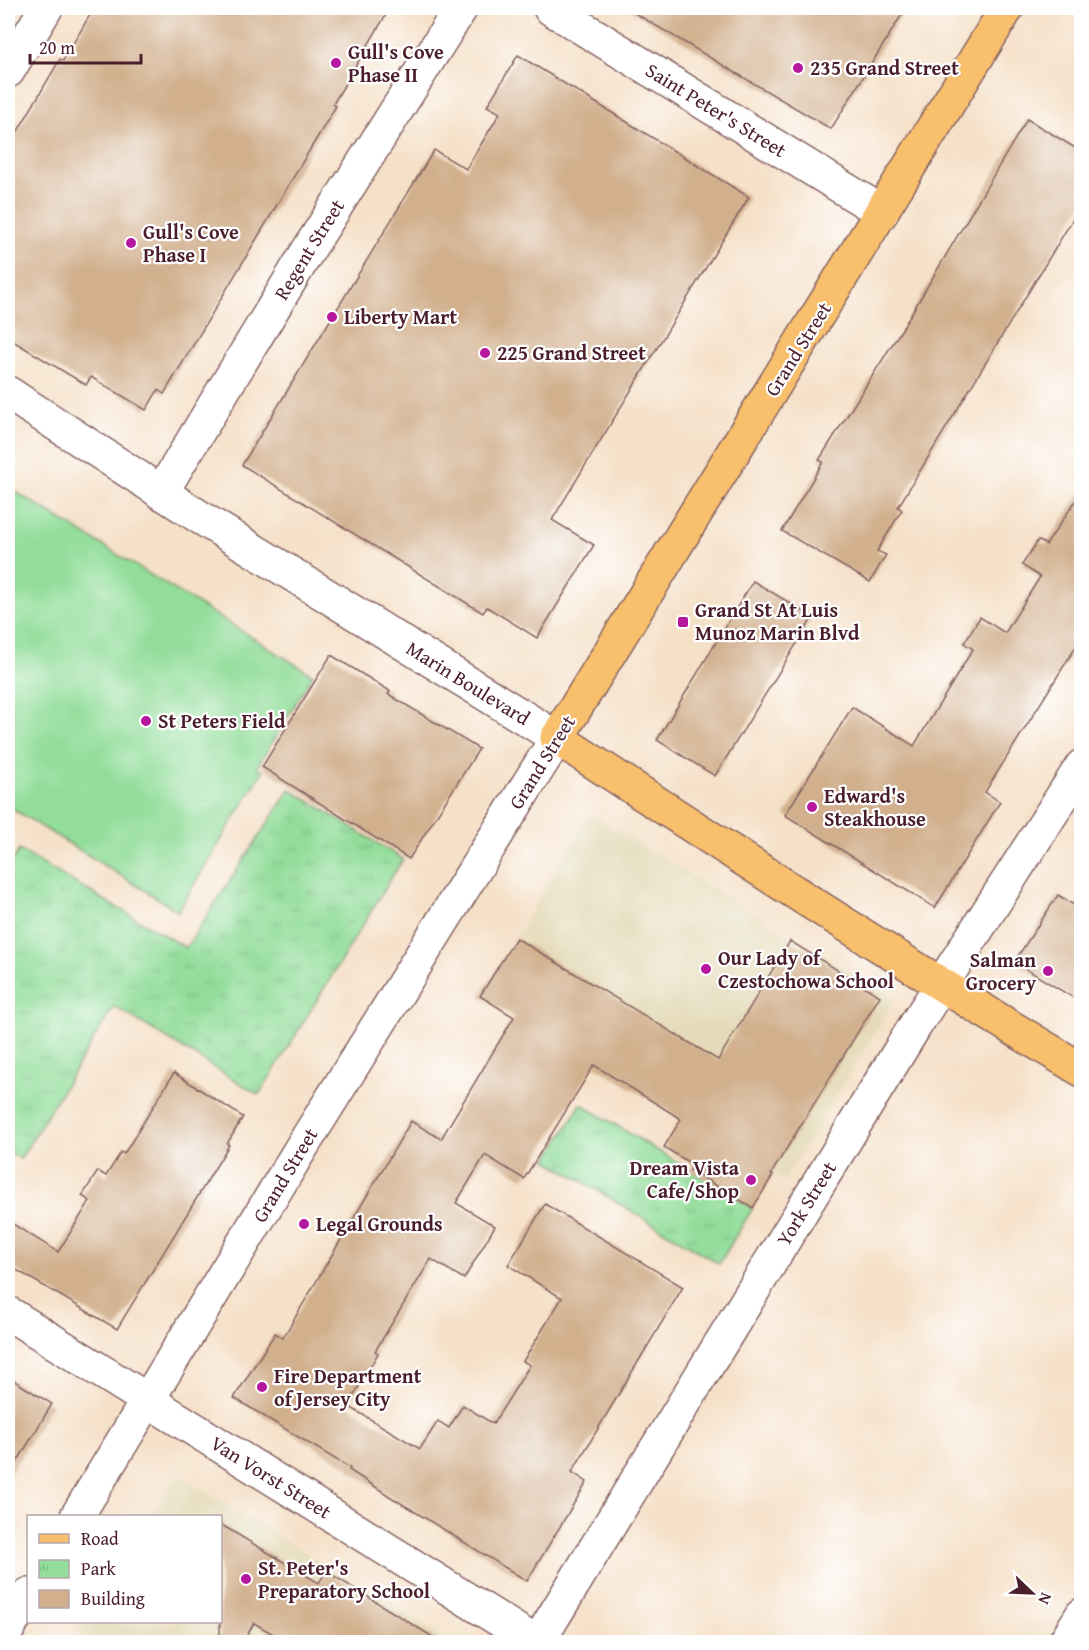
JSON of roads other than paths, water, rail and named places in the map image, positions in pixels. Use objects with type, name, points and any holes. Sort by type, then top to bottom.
[{"type":"main road","name":"Grand Street","points":[[557,738],[1007,8]]},
{"type":"main road","name":"Marin Boulevard","points":[[557,738],[977,1008],[1082,1070]]},
{"type":"street","points":[[8,71],[46,8]]},
{"type":"street","name":"Regent Street","points":[[161,493],[303,260],[461,8]]},
{"type":"street","name":"Saint Peter's Street","points":[[550,8],[882,213]]},
{"type":"street","name":"Marin Boulevard","points":[[8,393],[161,493],[557,738]]},
{"type":"street","name":"Grand Street","points":[[77,1515],[303,1145],[557,738]]},
{"type":"street","name":"York Street","points":[[536,1642],[941,984],[1082,766]]},
{"type":"street","name":"Van Vorst Street","points":[[8,1313],[536,1642]]},
{"type":"street","points":[[8,1629],[27,1597]]},
{"type":"place","name":"Gull's Cove Phase II","points":[[336,63]]},
{"type":"place","name":"235 Grand Street","points":[[798,68]]},
{"type":"place","name":"Gull's Cove Phase I","points":[[131,243]]},
{"type":"place","name":"Liberty Mart","points":[[332,317]]},
{"type":"place","name":"225 Grand Street","points":[[485,353]]},
{"type":"place","name":"Grand St At Luis Munoz Marin Blvd","points":[[683,622]]},
{"type":"place","name":"St Peters Field","points":[[146,721]]},
{"type":"place","name":"Edward's Steakhouse","points":[[812,807]]},
{"type":"place","name":"Our Lady of Czestochowa School","points":[[706,969]]},
{"type":"place","name":"Salman Grocery","points":[[1048,971]]},
{"type":"place","name":"Dream Vista Cafe/Shop","points":[[751,1180]]},
{"type":"place","name":"Legal Grounds","points":[[304,1224]]},
{"type":"place","name":"Fire Department of Jersey City","points":[[262,1387]]},
{"type":"place","name":"St. Peter's Preparatory School","points":[[246,1579]]}]
